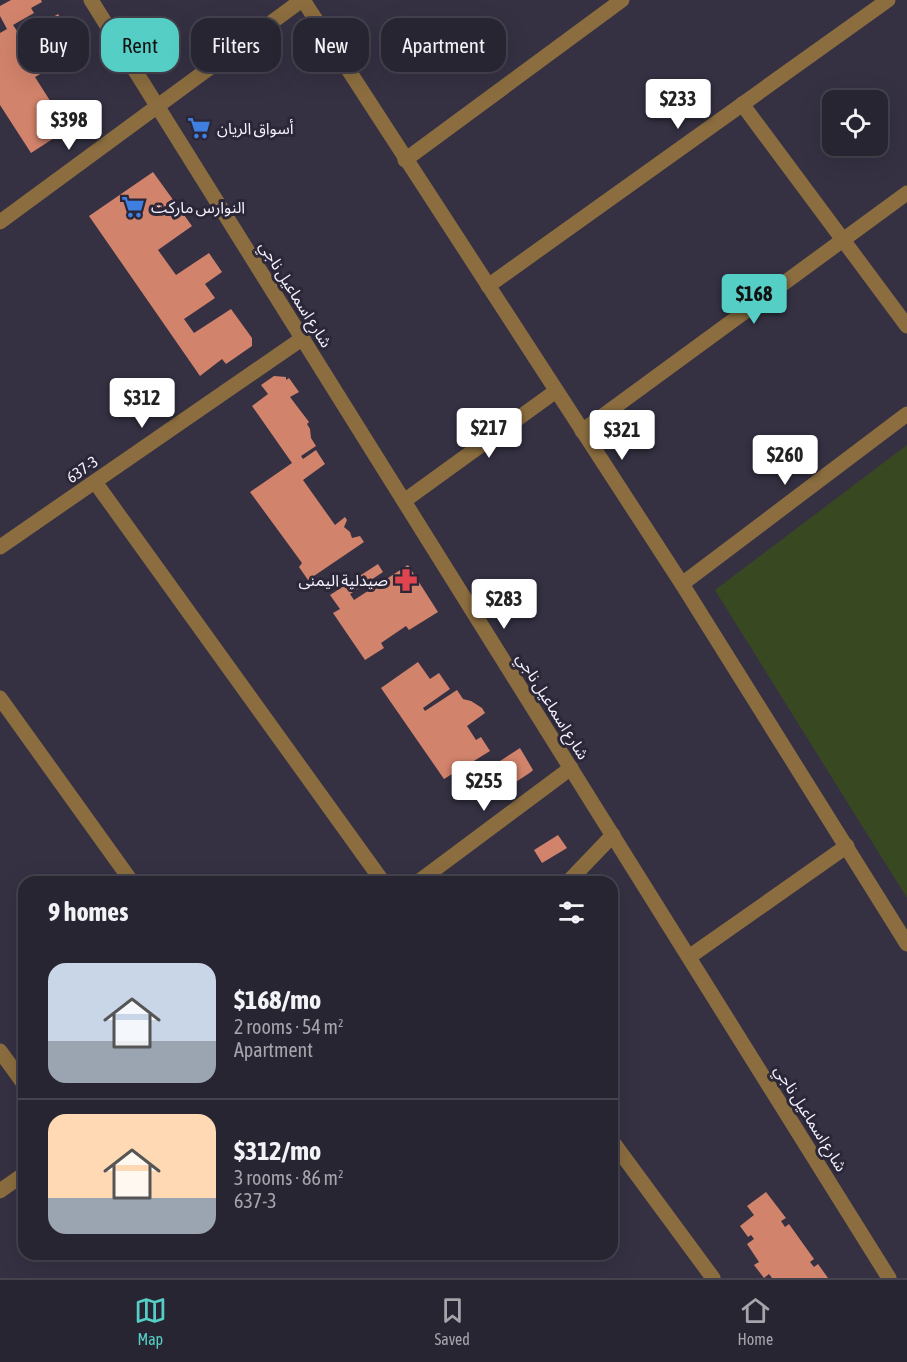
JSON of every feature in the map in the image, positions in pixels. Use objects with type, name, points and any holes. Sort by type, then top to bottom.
[{"type":"street","name":"شارع اسماعيل ناجي","points":[[91,0],[889,1278]]},
{"type":"street","points":[[0,222],[302,0],[682,584],[907,944]]},
{"type":"street","points":[[405,160],[622,0]]},
{"type":"street","points":[[488,286],[882,2]]},
{"type":"street","points":[[742,104],[907,326]]},
{"type":"street","points":[[582,430],[907,193]]},
{"type":"street","name":"637-3","points":[[0,548],[303,338]]},
{"type":"street","points":[[404,501],[556,391]]},
{"type":"street","points":[[682,584],[907,414]]},
{"type":"street","points":[[94,482],[379,876]]},
{"type":"street","points":[[0,698],[128,876]]},
{"type":"street","points":[[425,876],[571,768]]},
{"type":"street","points":[[574,876],[613,835]]},
{"type":"street","points":[[689,957],[847,846]]},
{"type":"street","points":[[0,1051],[18,1076]]},
{"type":"street","points":[[618,1150],[712,1278]]},
{"type":"street","points":[[0,1191],[18,1178]]},
{"type":"green space","points":[[907,445],[907,898],[715,590]]},
{"type":"building","points":[[11,0],[41,0],[42,2],[31,8],[34,13],[25,18],[18,18],[18,22],[13,25],[18,30],[18,72],[44,72],[35,77],[68,129],[31,153],[0,105],[0,33],[7,29],[0,16],[0,6]]},
{"type":"building","points":[[153,172],[192,226],[158,250],[176,275],[209,253],[222,272],[205,284],[215,298],[184,319],[194,333],[231,309],[252,338],[252,346],[226,364],[222,359],[200,376],[89,216]]},
{"type":"building","points":[[274,376],[286,377],[286,380],[289,378],[299,392],[290,397],[309,422],[307,424],[311,438],[316,446],[301,456],[303,459],[316,450],[325,464],[303,480],[335,525],[345,517],[347,520],[344,527],[350,532],[352,538],[360,536],[364,542],[308,580],[299,567],[302,563],[250,492],[292,463],[252,406],[268,394],[261,385]]},
{"type":"building","points":[[378,564],[383,572],[350,594],[354,600],[408,565],[438,612],[409,630],[406,626],[381,643],[384,648],[365,660],[333,613],[340,609],[330,595]]},
{"type":"building","points":[[418,662],[430,679],[439,673],[450,689],[423,708],[425,711],[457,690],[463,699],[482,708],[485,713],[467,726],[476,740],[481,737],[490,751],[469,764],[473,770],[461,777],[457,771],[444,779],[381,688]]},
{"type":"building","points":[[520,748],[533,770],[483,804],[468,782]]},
{"type":"building","points":[[558,835],[567,848],[542,863],[534,850]]},
{"type":"building","points":[[766,1192],[786,1218],[781,1221],[785,1227],[789,1224],[814,1259],[810,1262],[814,1267],[818,1264],[828,1278],[772,1278],[769,1274],[764,1278],[754,1265],[759,1262],[747,1244],[754,1239],[751,1235],[748,1237],[740,1226],[754,1215],[747,1206]]},
{"type":"place","name":"أسواق الريان","points":[[199,128]]},
{"type":"place","name":"النوارس ماركت","points":[[133,207]]},
{"type":"place","name":"صيدلية اليمنى","points":[[406,580]]}]
